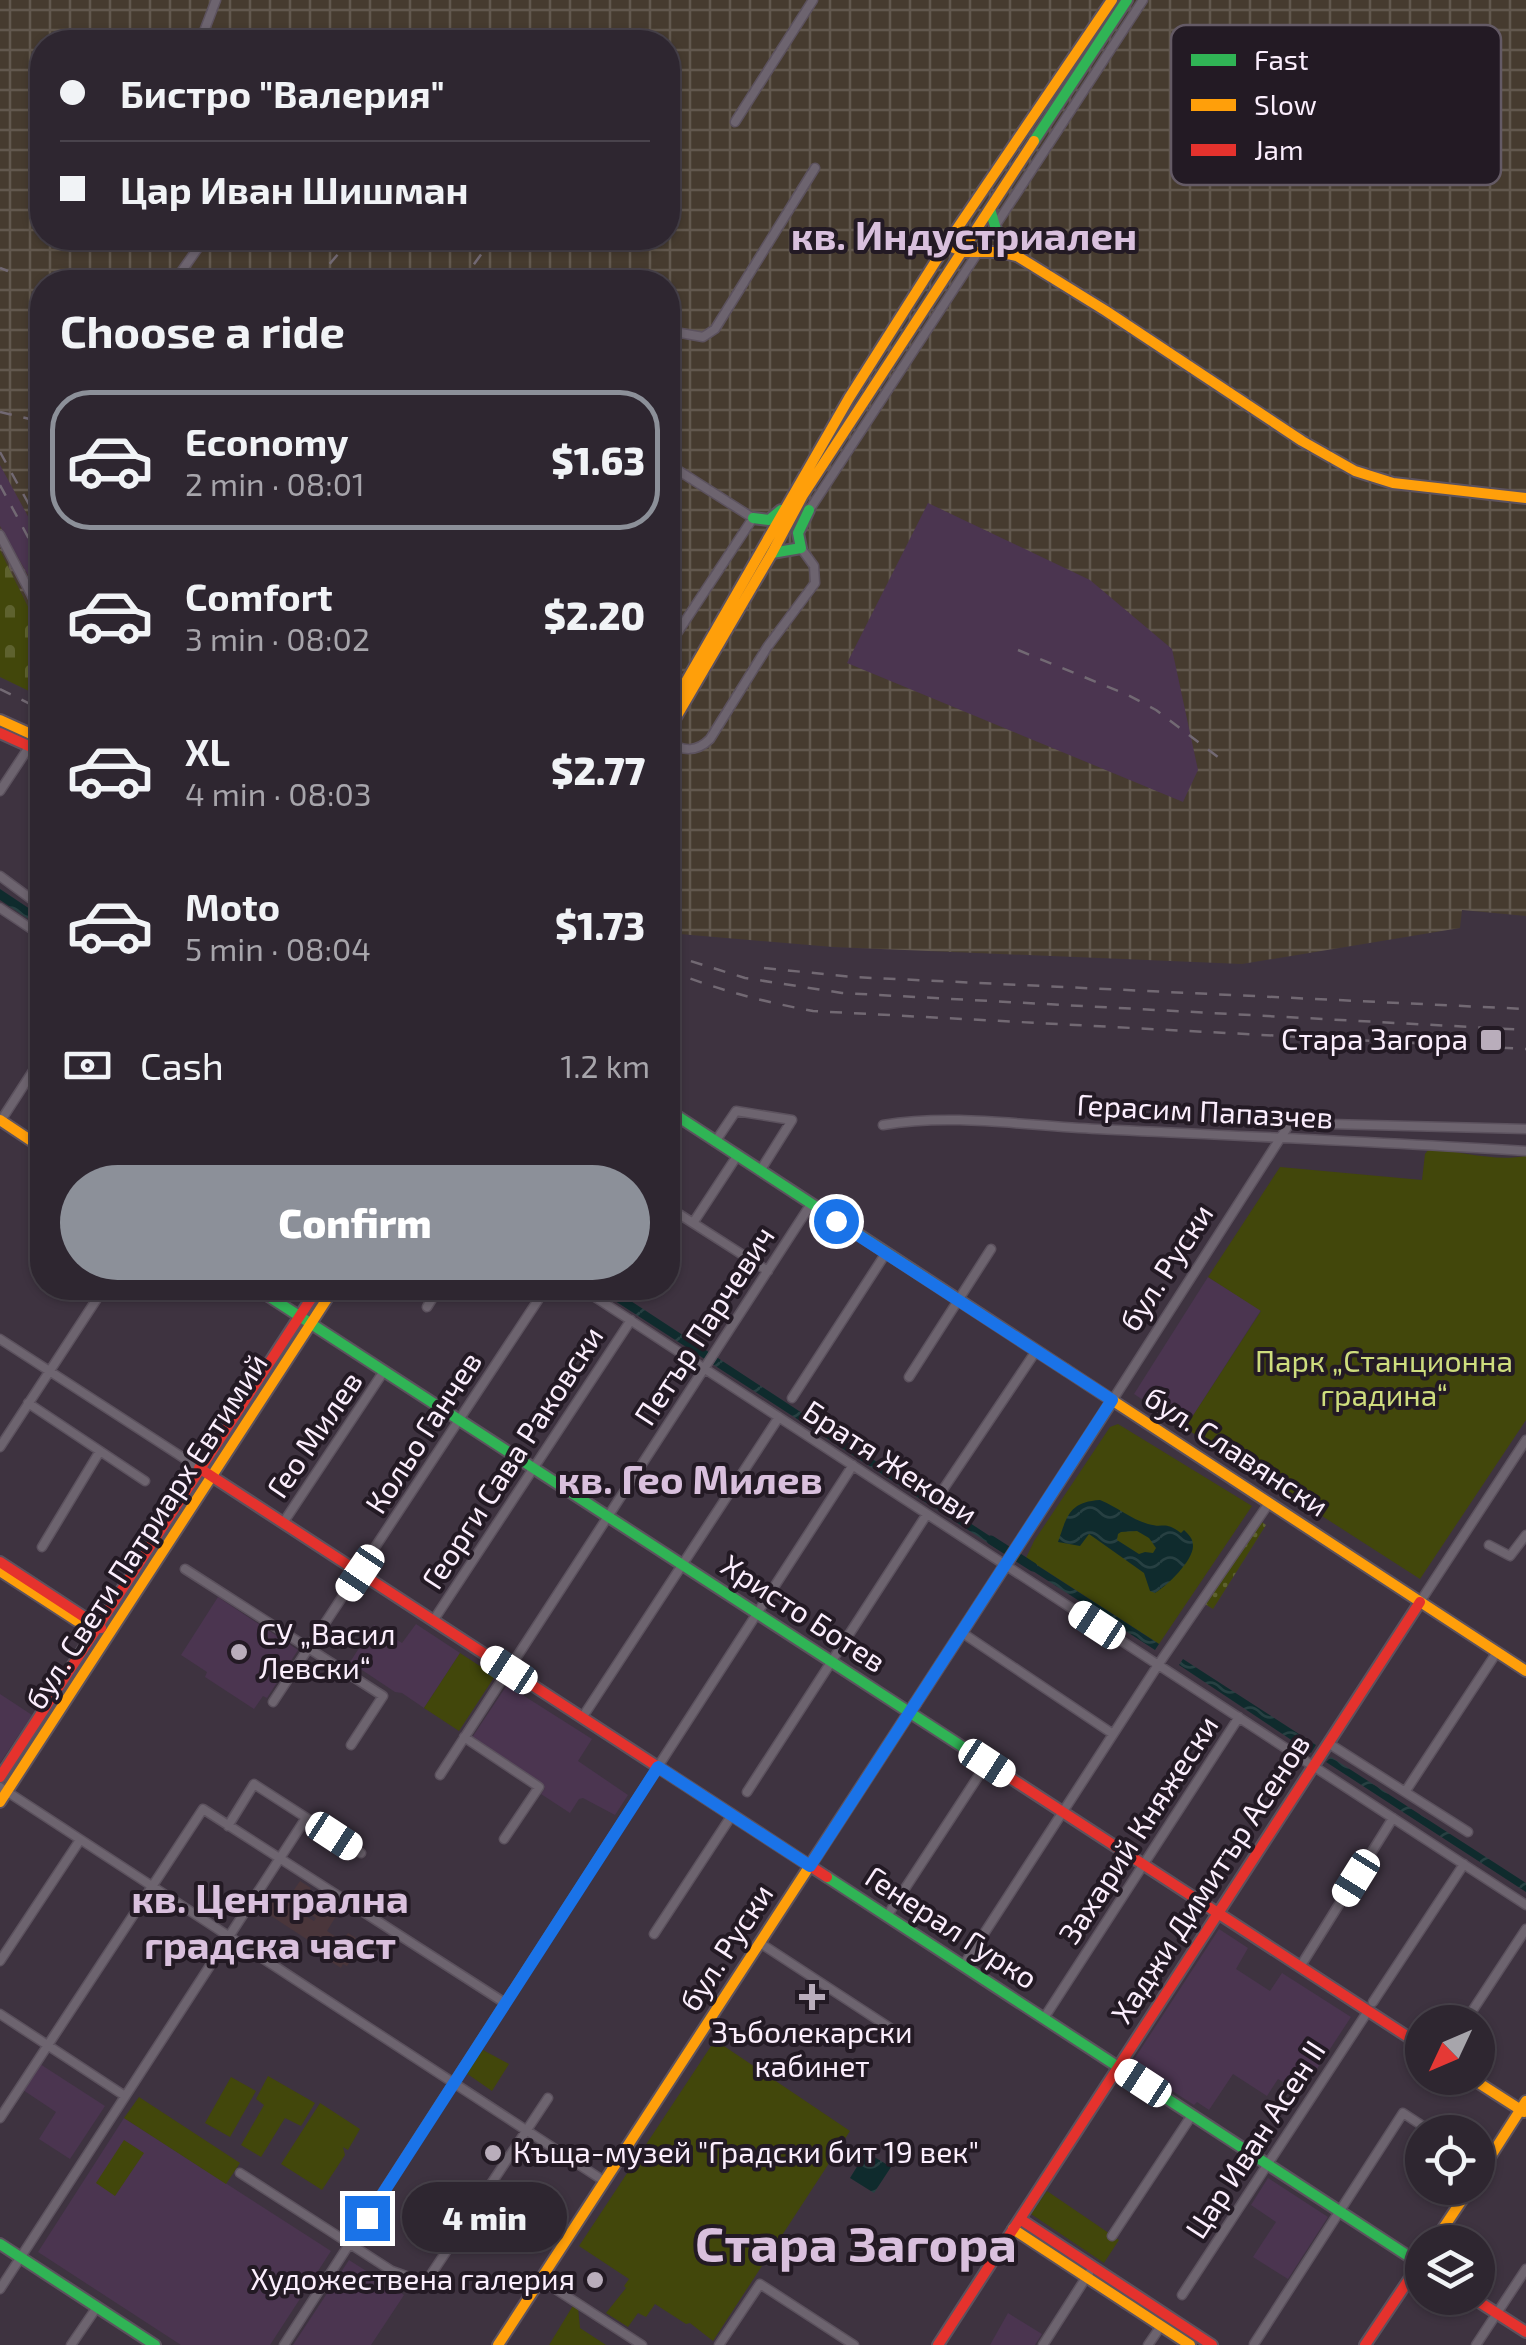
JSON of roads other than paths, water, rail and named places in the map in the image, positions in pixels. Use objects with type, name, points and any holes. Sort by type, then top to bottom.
[{"type":"main road","points":[[768,551],[790,499],[849,398],[946,245],[1112,0]]},
{"type":"main road","points":[[680,701],[814,478],[1127,0]]},
{"type":"main road","points":[[990,208],[1000,242],[1017,256],[1356,471],[1393,483],[1526,498]]},
{"type":"main road","points":[[946,245],[961,253],[996,250],[1017,256]]},
{"type":"main road","points":[[753,518],[769,520],[790,499]]},
{"type":"main road","points":[[768,551],[801,548],[798,533],[809,510]]},
{"type":"main road","points":[[753,518],[762,529],[768,551]]},
{"type":"main road","points":[[0,720],[30,737]]},
{"type":"main road","points":[[0,733],[30,739]]},
{"type":"main road","name":"бул. Славянски","points":[[680,1118],[1526,1670]]},
{"type":"main road","points":[[0,1121],[30,1140]]},
{"type":"main road","name":"Христо Ботев","points":[[275,1300],[1300,1967],[1370,2006],[1405,2033]]},
{"type":"main road","name":"бул. Свети Патриарх Евтимий","points":[[0,1777],[310,1300]]},
{"type":"main road","name":"бул. Свети Патриарх Евтимий","points":[[0,1802],[4,1789],[109,1637],[327,1300]]},
{"type":"main road","name":"бул. Руски","points":[[498,2345],[1112,1400]]},
{"type":"main road","name":"Генерал Гурко","points":[[199,1468],[1405,2251]]},
{"type":"main road","points":[[0,1562],[96,1629]]},
{"type":"main road","points":[[0,1570],[109,1637]]},
{"type":"main road","name":"Хаджи Димитър Асенов","points":[[938,2345],[1420,1602]]},
{"type":"main road","points":[[1495,2092],[1524,2108],[1495,2148]]},
{"type":"main road","points":[[1016,2224],[1212,2345]]},
{"type":"main road","points":[[0,2244],[155,2345]]},
{"type":"main road","points":[[1090,2272],[1190,2345]]},
{"type":"main road","points":[[1364,2345],[1405,2286]]},
{"type":"main road","points":[[1496,2313],[1526,2332]]},
{"type":"street","points":[[205,30],[216,0]]},
{"type":"street","points":[[735,122],[813,0]]},
{"type":"street","points":[[768,551],[809,510],[1142,0]]},
{"type":"street","points":[[680,333],[702,338],[715,328],[815,168]]},
{"type":"street","points":[[680,472],[753,518],[680,629]]},
{"type":"street","points":[[0,535],[30,592]]},
{"type":"street","points":[[680,748],[694,750],[710,739],[768,646],[815,583],[814,566],[801,548]]},
{"type":"street","points":[[0,791],[30,748]]},
{"type":"street","points":[[0,876],[30,898]]},
{"type":"street","points":[[0,908],[30,928]]},
{"type":"street","points":[[0,1121],[30,1075]]},
{"type":"street","points":[[715,1142],[736,1111],[792,1120],[760,1171]]},
{"type":"street","name":"Герасим Папазчев","points":[[883,1125],[916,1120],[970,1120],[1526,1151]]},
{"type":"street","name":"Герасим Папазчев","points":[[1290,1123],[1526,1129]]},
{"type":"street","name":"бул. Руски","points":[[1112,1400],[1290,1123]]},
{"type":"street","points":[[693,1223],[737,1156]]},
{"type":"street","name":"Петър Парчевич","points":[[440,1775],[811,1204]]},
{"type":"street","points":[[680,1215],[768,1271]]},
{"type":"street","points":[[909,1376],[991,1250]]},
{"type":"street","points":[[792,1398],[886,1254]]},
{"type":"street","points":[[0,1446],[96,1300]]},
{"type":"street","points":[[427,1307],[431,1300]]},
{"type":"street","name":"Кольо Ганчев","points":[[273,1702],[538,1300]]},
{"type":"street","name":"Братя Жекови","points":[[599,1300],[706,1365],[779,1417],[1526,1905]]},
{"type":"street","name":"Георги Сава Раковски","points":[[434,1621],[630,1320]]},
{"type":"street","name":"Генерал Гурко","points":[[0,1339],[199,1468]]},
{"type":"street","points":[[938,1497],[1036,1351]]},
{"type":"street","name":"Гео Милев","points":[[284,1523],[384,1371]]},
{"type":"street","points":[[28,1404],[146,1482]]},
{"type":"street","points":[[582,1718],[779,1417]]},
{"type":"street","name":"Хаджи Димитър Асенов","points":[[1420,1602],[1526,1440]]},
{"type":"street","points":[[42,1548],[100,1451]]},
{"type":"street","points":[[284,2345],[853,1465]]},
{"type":"street","points":[[964,1966],[1158,1665],[1269,1503]]},
{"type":"street","points":[[747,1792],[928,1514]]},
{"type":"street","points":[[1489,1545],[1510,1556],[1526,1535]]},
{"type":"street","points":[[186,1569],[383,1696],[352,1745]]},
{"type":"street","points":[[961,1632],[1113,1734]]},
{"type":"street","points":[[1405,1792],[1497,1652]]},
{"type":"street","name":"Захарий Княжески","points":[[1044,2018],[1239,1717]]},
{"type":"street","points":[[464,1737],[539,1786],[504,1839]]},
{"type":"street","points":[[1328,1743],[1468,1832]]},
{"type":"street","points":[[887,1916],[987,1763]]},
{"type":"street","points":[[228,1826],[254,1784],[361,1853]]},
{"type":"street","points":[[4,1789],[604,2182]]},
{"type":"street","points":[[0,2118],[202,1809],[506,2003]]},
{"type":"street","points":[[654,1934],[732,1815]]},
{"type":"street","points":[[0,2290],[306,1818]]},
{"type":"street","points":[[1300,1967],[1393,1818]]},
{"type":"street","points":[[0,1961],[80,1840]]},
{"type":"street","name":"Цар Иван Асен II","points":[[1182,2295],[1464,1864]]},
{"type":"street","points":[[1476,2005],[1526,1928]]},
{"type":"street","points":[[760,1943],[904,2037]]},
{"type":"street","points":[[0,2014],[125,2096]]},
{"type":"street","points":[[240,2173],[394,2273],[428,2279],[548,2098]]},
{"type":"street","points":[[1112,2236],[1192,2115]]},
{"type":"street","points":[[1254,2344],[1405,2115]]},
{"type":"street","points":[[1476,2345],[1526,2269]]},
{"type":"street","points":[[1043,2345],[1090,2272]]},
{"type":"street","points":[[540,2279],[642,2345]]},
{"type":"street","points":[[719,2345],[760,2284],[854,2345]]},
{"type":"street","points":[[72,2345],[97,2307]]},
{"type":"street","points":[[1148,2345],[1161,2326]]},
{"type":"street","points":[[830,2345],[837,2334]]},
{"type":"water","points":[[0,889],[30,909],[30,920],[0,900]]},
{"type":"water","points":[[614,1300],[629,1300],[1002,1544],[999,1550]]},
{"type":"water","points":[[1100,1500],[1148,1524],[1167,1526],[1181,1533],[1184,1530],[1193,1543],[1189,1559],[1155,1593],[1150,1591],[1144,1573],[1089,1534],[1080,1546],[1058,1542],[1071,1512]],"holes":[[[1137,1531],[1156,1548],[1153,1553],[1139,1554],[1117,1540],[1121,1532]]]},
{"type":"water","points":[[1026,1558],[1159,1644],[1155,1650],[1022,1564]]},
{"type":"water","points":[[1183,1659],[1316,1745],[1311,1753],[1179,1665]]},
{"type":"water","points":[[1331,1757],[1526,1883],[1526,1892],[1326,1762]]},
{"type":"water","points":[[866,2152],[891,2167],[874,2193],[850,2178]]},
{"type":"waterway","points":[[991,1540],[1033,1567]]},
{"type":"railway","points":[[324,270],[342,250]]},
{"type":"railway","points":[[470,270],[484,250]]},
{"type":"railway","points":[[0,268],[8,271]]},
{"type":"railway","points":[[0,412],[30,419]]},
{"type":"railway","points":[[0,452],[30,506]]},
{"type":"railway","points":[[0,485],[30,541]]},
{"type":"railway","points":[[1018,650],[1156,710],[1227,764]]},
{"type":"railway","points":[[0,689],[30,704]]},
{"type":"railway","points":[[680,958],[745,978],[842,993],[1526,1030]]},
{"type":"railway","points":[[764,968],[853,977],[1526,1009]]},
{"type":"railway","points":[[680,974],[739,994],[813,1011],[1526,1049]]},
{"type":"place","name":"Стара Загора","points":[[1491,1040]]},
{"type":"place","name":"СУ „Васил Левски“","points":[[239,1652]]},
{"type":"place","name":"Зъболекарски кабинет","points":[[812,1997]]},
{"type":"place","name":"Къща-музей \"Градски бит 19 век\"","points":[[493,2153]]},
{"type":"place","name":"Художествена галерия","points":[[595,2280]]},
{"type":"district","name":"кв. Индустриален","points":[[964,236]]},
{"type":"district","name":"кв. Гео Милев","points":[[690,1480]]},
{"type":"district","name":"кв. Централна градска част","points":[[270,1922]]},
{"type":"district","name":"Стара Загора","points":[[856,2244]]},
{"type":"park label","name":"Парк „Станционна градина“","points":[[1384,1379]]}]
